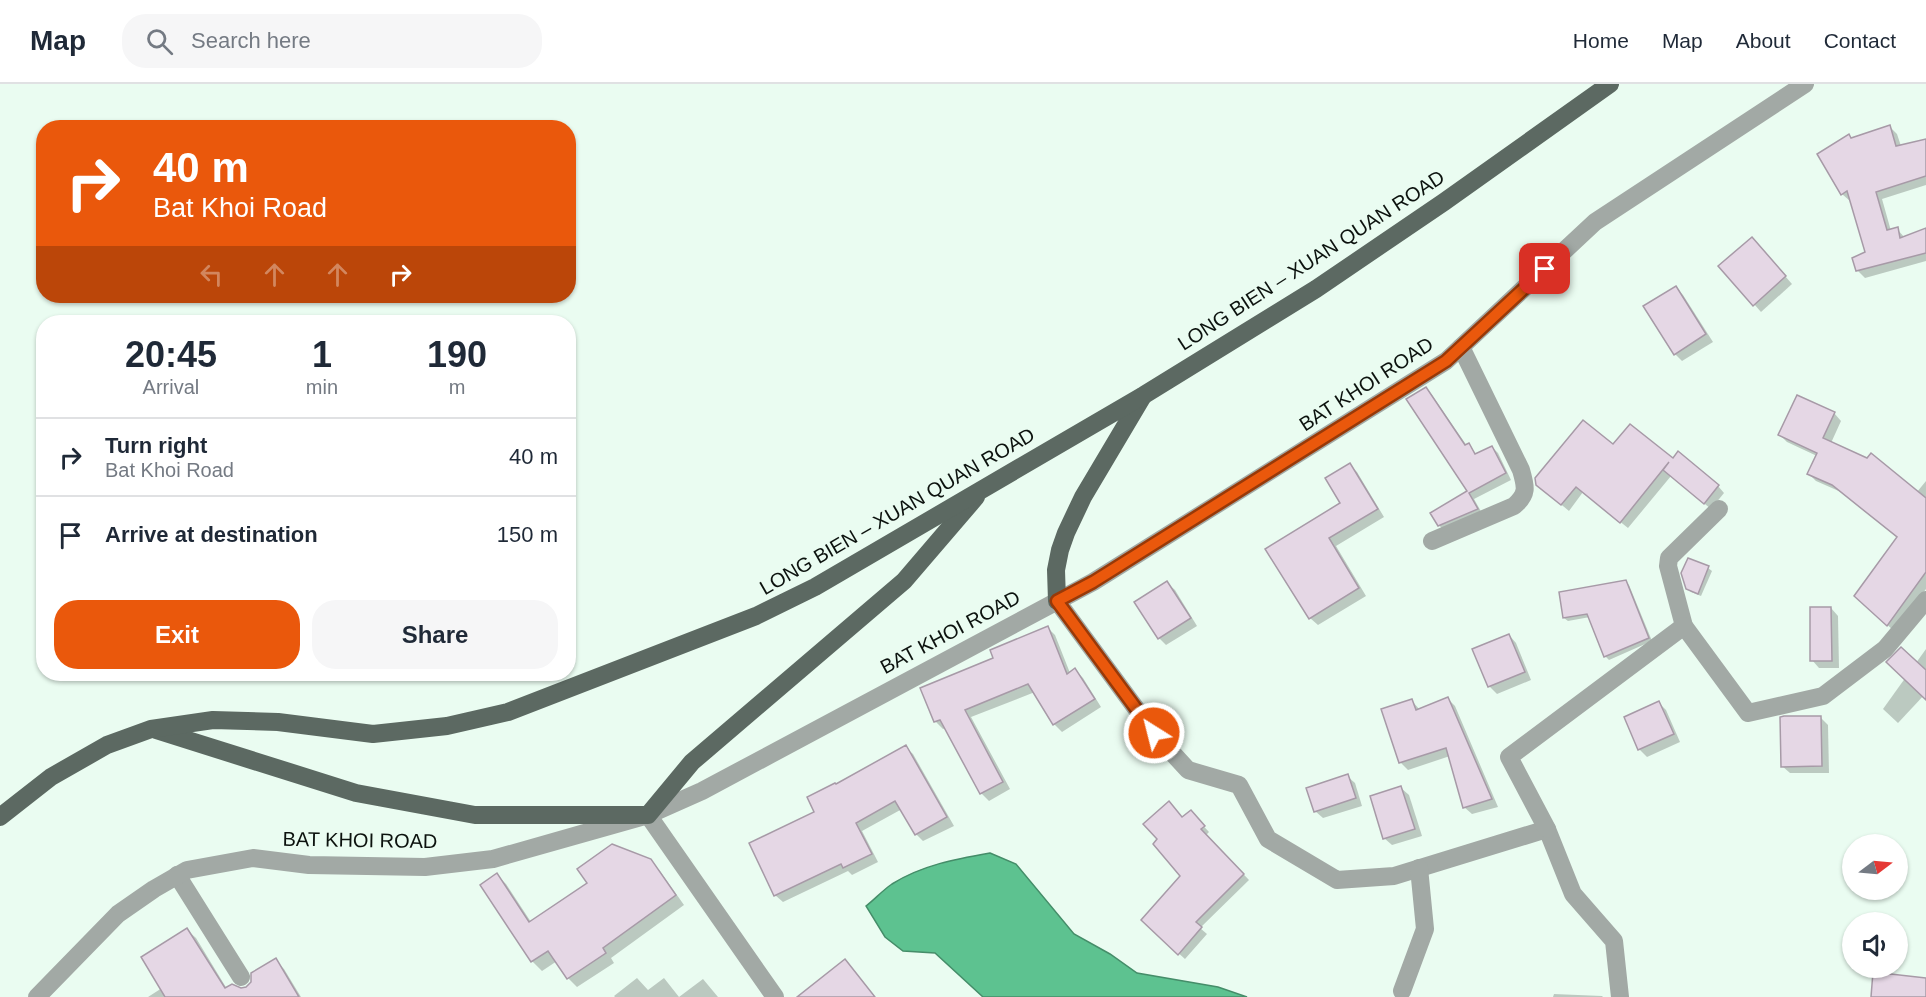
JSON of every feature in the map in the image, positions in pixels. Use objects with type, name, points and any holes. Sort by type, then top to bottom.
[{"type":"main road","name":"LONG BIEN – XUAN QUAN ROAD","points":[[0,817],[51,777],[107,745],[151,729],[213,720],[278,722],[373,734],[447,726],[508,712],[756,616],[815,587],[1143,395],[1316,289],[1444,202],[1610,84]]},
{"type":"main road","points":[[1057,601],[1056,570],[1066,533],[1083,497],[1143,395]]},
{"type":"main road","points":[[151,729],[356,794],[453,811],[475,814],[648,815],[692,762],[904,581],[986,486]]},
{"type":"street","name":"BAT KHOI ROAD","points":[[37,997],[118,914],[187,870],[253,858],[309,866],[425,867],[493,859],[648,815],[702,791],[1093,582],[1446,361],[1595,222],[1804,84]]},
{"type":"street","points":[[1432,541],[1514,506],[1524,498],[1526,485],[1521,470],[1461,347]]},
{"type":"street","points":[[1719,509],[1669,558],[1668,566],[1684,626],[1748,713],[1823,696],[1885,649],[1926,600]]},
{"type":"street","points":[[1057,601],[1154,733],[1188,770],[1239,784],[1268,839],[1337,880],[1394,876],[1547,829]]},
{"type":"street","points":[[1620,997],[1614,941],[1573,894],[1547,829],[1509,757],[1684,626]]},
{"type":"street","points":[[648,815],[775,997]]},
{"type":"street","points":[[1402,991],[1425,929],[1419,868]]},
{"type":"street","points":[[177,875],[241,977]]},
{"type":"shaded area","points":[[990,853],[1016,864],[1074,934],[1110,954],[1137,973],[1218,987],[1247,997],[983,997],[935,953],[903,951],[885,937],[866,906],[903,877],[952,860]]},
{"type":"building","points":[[1890,125],[1896,146],[1926,139],[1926,176],[1876,192],[1887,230],[1898,227],[1900,238],[1926,228],[1926,253],[1856,271],[1852,258],[1865,252],[1847,191],[1841,195],[1817,154],[1849,134],[1851,138]]},
{"type":"building","points":[[1752,237],[1786,276],[1753,306],[1718,266]]},
{"type":"building","points":[[1676,286],[1706,334],[1674,355],[1643,306]]},
{"type":"building","points":[[1426,387],[1465,445],[1469,443],[1475,454],[1492,446],[1506,473],[1469,493],[1478,509],[1438,526],[1430,513],[1467,491],[1406,399]]},
{"type":"building","points":[[1797,395],[1835,412],[1823,438],[1867,458],[1871,453],[1926,498],[1926,572],[1887,626],[1854,596],[1897,537],[1832,485],[1807,474],[1817,453],[1778,435]]},
{"type":"building","points":[[1583,420],[1613,444],[1630,424],[1673,458],[1678,451],[1719,485],[1704,504],[1663,470],[1669,462],[1620,523],[1576,487],[1561,505],[1536,485],[1535,478]]},
{"type":"building","points":[[1350,463],[1378,509],[1329,538],[1359,588],[1309,619],[1265,549],[1340,503],[1325,478]]},
{"type":"building","points":[[1688,558],[1709,566],[1698,594],[1686,589],[1681,573]]},
{"type":"building","points":[[1626,580],[1649,638],[1604,657],[1587,614],[1563,618],[1559,592]]},
{"type":"building","points":[[1167,581],[1191,618],[1158,639],[1134,602]]},
{"type":"building","points":[[1810,607],[1831,607],[1832,661],[1810,661]]},
{"type":"building","points":[[1048,626],[1067,674],[1075,668],[1095,699],[1053,725],[1028,684],[965,710],[1003,782],[980,794],[940,720],[934,722],[920,688],[993,658],[990,650]]},
{"type":"building","points":[[1509,634],[1525,672],[1488,687],[1472,649]]},
{"type":"building","points":[[1901,647],[1926,670],[1926,700],[1886,662]]},
{"type":"building","points":[[1448,697],[1492,799],[1463,808],[1446,748],[1399,763],[1381,709],[1412,699],[1416,710]]},
{"type":"building","points":[[1659,701],[1674,734],[1638,750],[1624,717]]},
{"type":"building","points":[[1821,716],[1822,766],[1781,767],[1780,717]]},
{"type":"building","points":[[906,745],[947,817],[915,835],[895,801],[856,823],[872,854],[843,868],[841,864],[774,896],[749,843],[814,812],[807,797],[836,784]]},
{"type":"building","points":[[1348,774],[1356,798],[1314,812],[1306,788]]},
{"type":"building","points":[[1401,786],[1415,829],[1383,839],[1370,796]]},
{"type":"building","points":[[1169,801],[1182,817],[1191,810],[1205,826],[1201,829],[1244,874],[1196,922],[1202,927],[1178,955],[1141,920],[1180,876],[1153,844],[1157,839],[1143,824]]},
{"type":"building","points":[[612,844],[651,859],[676,895],[603,948],[606,953],[567,979],[548,951],[531,962],[480,885],[497,873],[529,922],[587,883],[577,869]]},
{"type":"building","points":[[187,928],[225,988],[232,984],[241,988],[246,987],[251,982],[251,973],[276,958],[299,997],[165,997],[141,957]]},
{"type":"building","points":[[845,959],[875,997],[797,997]]},
{"type":"building","points":[[1908,976],[1926,978],[1926,997],[1871,997],[1873,978],[1908,978]]},
{"type":"route","points":[[1154,733],[1057,601],[1093,582],[1446,361],[1545,269]]}]
